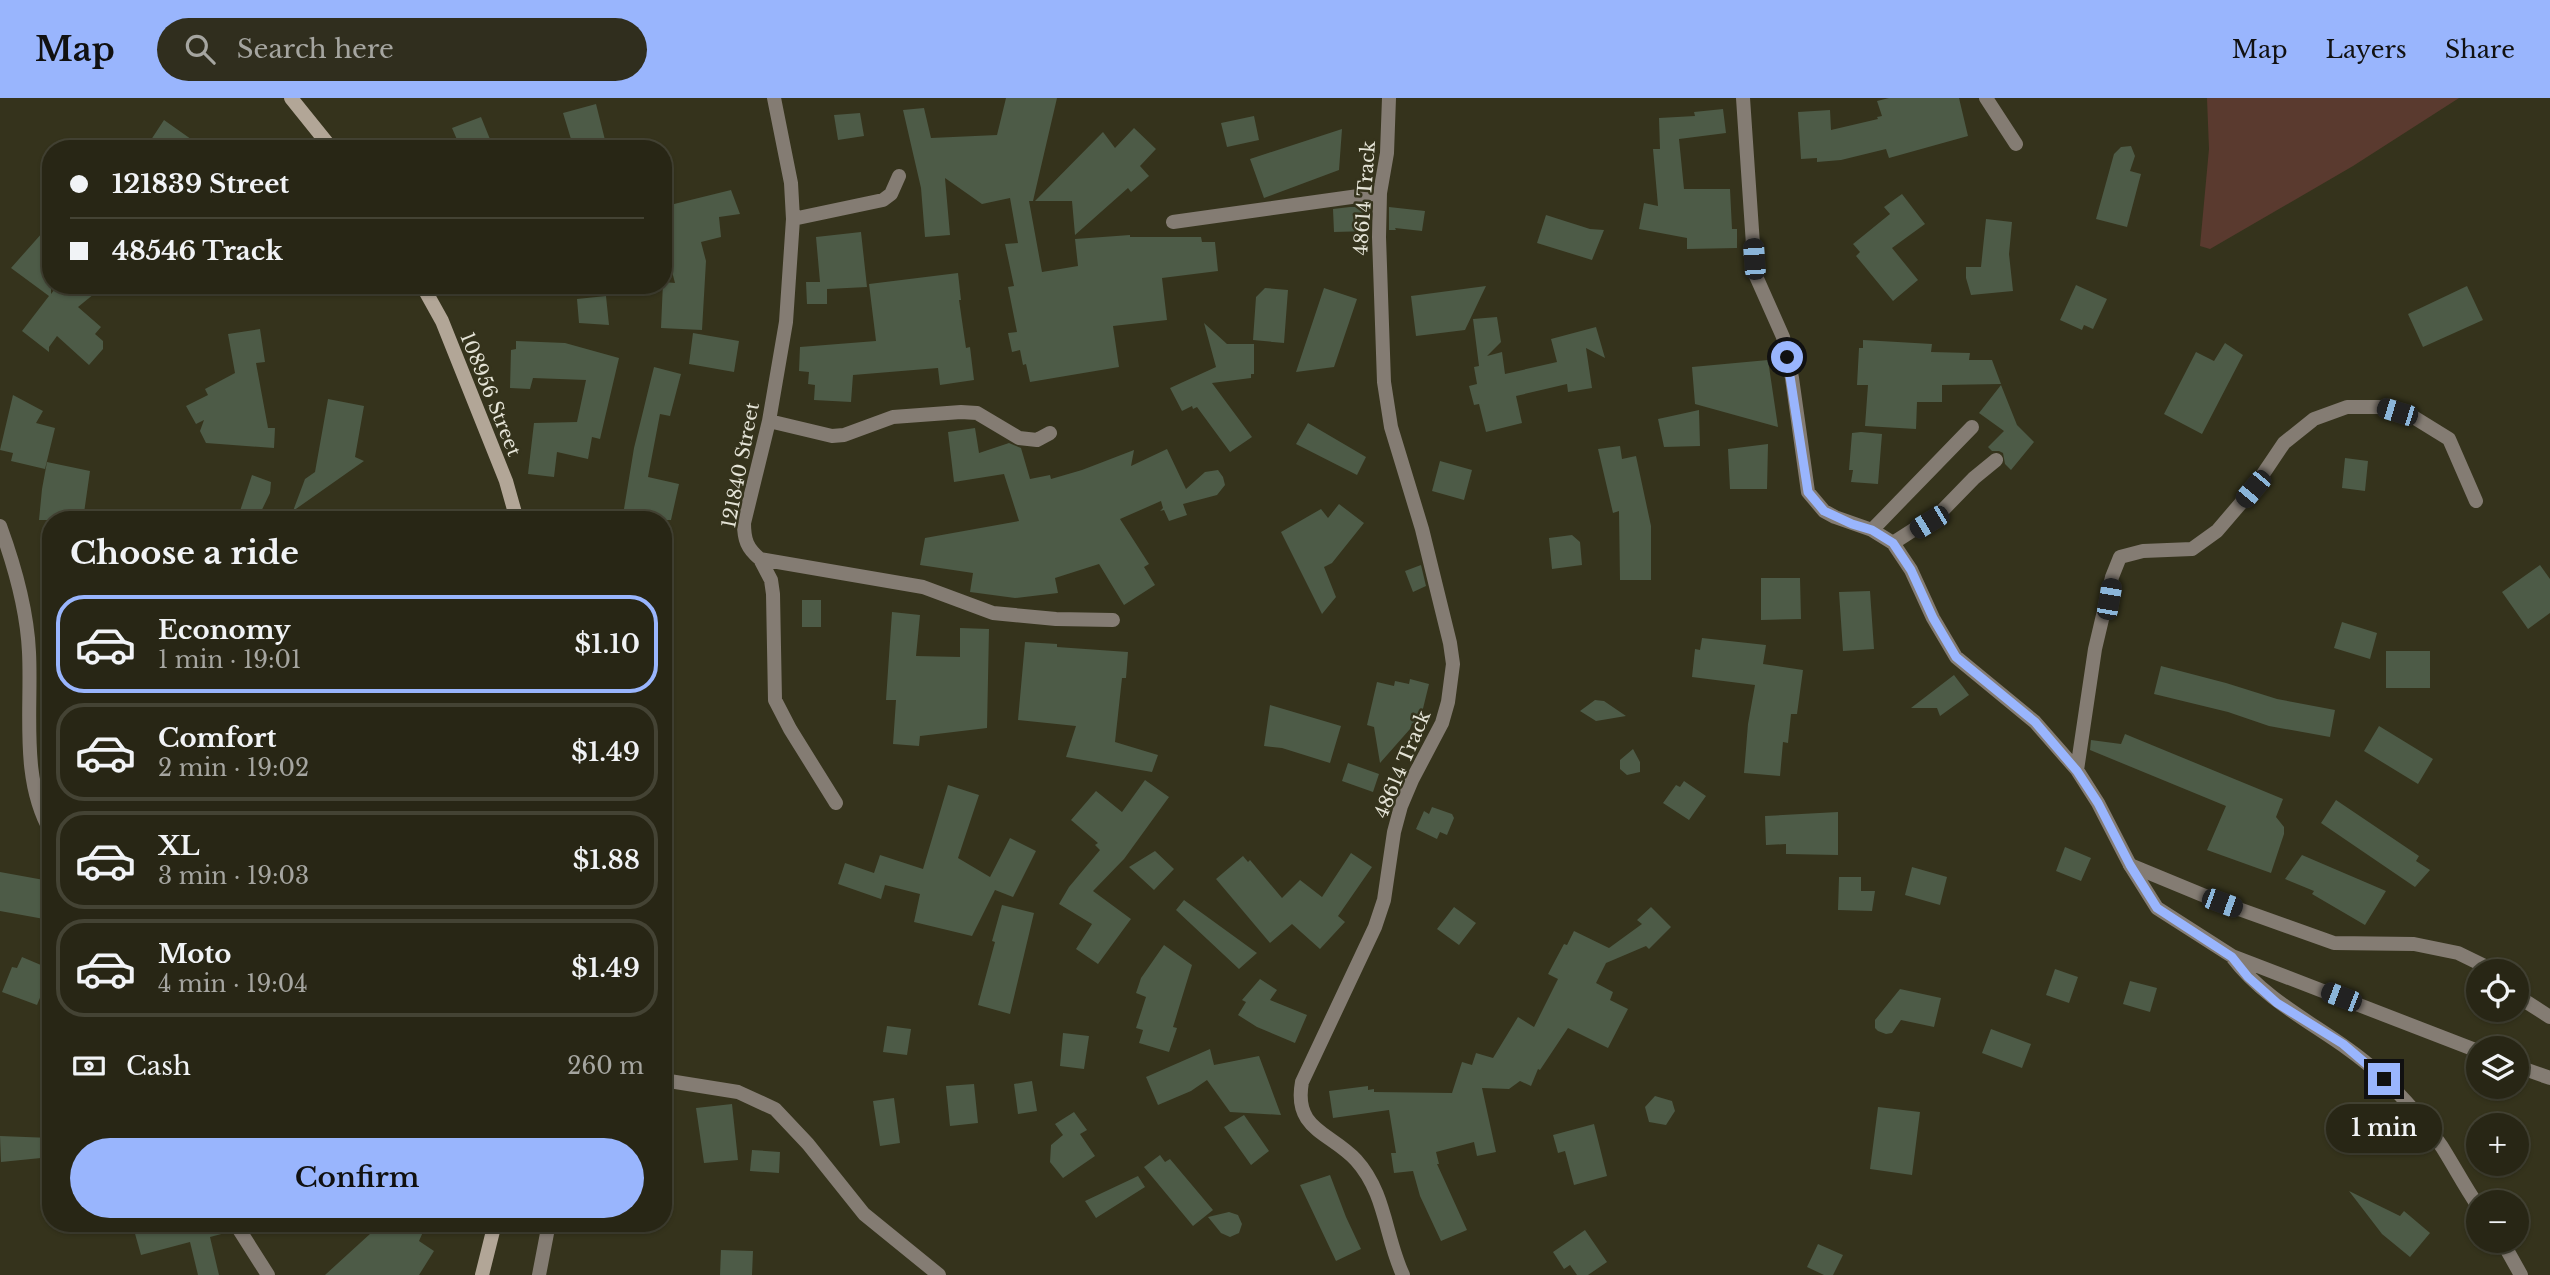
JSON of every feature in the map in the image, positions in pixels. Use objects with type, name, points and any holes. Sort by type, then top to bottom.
[{"type":"street","points":[[292,98],[325,140]]},
{"type":"street","name":"121840 Street","points":[[774,98],[790,183],[793,219],[786,322],[769,421],[744,523],[744,540],[749,550],[760,559],[771,580],[775,700],[795,738],[836,803]]},
{"type":"street","name":"48614 Track","points":[[1389,98],[1387,153],[1380,193],[1379,276],[1386,402],[1391,428],[1422,529],[1453,664],[1442,723],[1401,806],[1394,832],[1384,900],[1375,927],[1302,1082],[1300,1107],[1306,1119],[1316,1129],[1356,1160],[1376,1188],[1391,1245],[1404,1275]]},
{"type":"street","points":[[1743,98],[1755,274],[1783,337],[1792,378],[1808,492],[1824,511],[1872,530],[1893,543],[1911,570],[1933,618],[1956,657],[2035,722],[2077,771],[2157,908],[2232,957],[2466,1046]]},
{"type":"street","points":[[1986,98],[2016,144]]},
{"type":"street","points":[[793,219],[883,200],[891,194],[899,176]]},
{"type":"street","points":[[1172,222],[1380,193]]},
{"type":"street","name":"108956 Street","points":[[427,294],[442,321],[506,481],[514,511]]},
{"type":"street","points":[[2077,771],[2095,649],[2112,577],[2120,557],[2143,551],[2192,549],[2217,531],[2253,489],[2284,443],[2314,419],[2347,407],[2379,407],[2415,418],[2449,439],[2476,502]]},
{"type":"street","points":[[769,421],[832,436],[844,435],[893,417],[961,412],[977,414],[1019,438],[1037,440],[1050,433]]},
{"type":"street","points":[[1872,530],[1972,427]]},
{"type":"street","points":[[1893,543],[1941,512],[1996,460]]},
{"type":"street","points":[[0,526],[17,579],[27,625],[33,778],[42,815]]},
{"type":"street","points":[[760,559],[923,587],[1003,614],[1113,621]]},
{"type":"street","points":[[2130,865],[2222,903],[2334,943],[2414,944],[2458,953],[2471,959]]},
{"type":"street","points":[[2232,957],[2248,977],[2277,1003],[2343,1044],[2384,1079],[2442,1146],[2468,1190]]},
{"type":"street","points":[[2529,1004],[2550,1017]]},
{"type":"street","points":[[2529,1071],[2550,1078]]},
{"type":"street","points":[[672,1081],[738,1092],[775,1109],[808,1144],[864,1214],[939,1275]]},
{"type":"street","points":[[241,1232],[268,1275]]},
{"type":"street","points":[[482,1275],[493,1232]]},
{"type":"street","points":[[539,1275],[547,1232]]},
{"type":"street","points":[[2509,1253],[2521,1275]]},
{"type":"shaded area","points":[[2207,98],[2459,98],[2353,166],[2210,249],[2200,246],[2209,149]]},
{"type":"building","points":[[1006,98],[1057,98],[1033,201],[1029,201],[1042,272],[1078,266],[1075,239],[1130,235],[1201,237],[1202,242],[1215,242],[1218,271],[1162,278],[1167,320],[1113,326],[1119,367],[1030,382],[1020,350],[1012,352],[1008,333],[1017,332],[1008,287],[1014,286],[1005,244],[1018,243],[1010,198],[982,204],[945,178],[950,235],[925,237],[921,188],[903,110],[924,108],[931,138],[997,135]]},
{"type":"building","points":[[1889,98],[1959,98],[1968,136],[1889,158],[1886,149],[1841,160],[1817,162],[1817,158],[1801,159],[1798,112],[1830,110],[1831,130],[1878,119],[1877,117],[1882,116],[1877,101]]},
{"type":"building","points":[[596,104],[605,140],[571,140],[563,113]]},
{"type":"building","points":[[1723,109],[1726,133],[1679,139],[1684,189],[1730,189],[1732,229],[1737,229],[1737,248],[1687,249],[1687,238],[1639,229],[1644,203],[1658,206],[1653,149],[1660,149],[1659,118],[1695,116],[1694,112]]},
{"type":"building","points":[[860,113],[864,136],[838,140],[834,115]]},
{"type":"building","points":[[1254,116],[1259,140],[1227,147],[1221,123]]},
{"type":"building","points":[[481,117],[490,140],[457,140],[452,128]]},
{"type":"building","points":[[164,120],[192,140],[151,140]]},
{"type":"building","points":[[1134,128],[1156,149],[1140,166],[1149,176],[1131,192],[1128,188],[1075,235],[1072,201],[1035,201],[1103,132],[1115,148]]},
{"type":"building","points":[[1342,129],[1339,170],[1264,198],[1250,159]]},
{"type":"building","points":[[2131,146],[2135,156],[2130,171],[2141,174],[2127,227],[2096,219],[2114,154],[2121,147]]},
{"type":"building","points":[[731,190],[740,214],[719,217],[721,237],[701,242],[706,261],[702,330],[661,328],[662,294],[672,294],[672,283],[675,283],[672,272],[672,205]]},
{"type":"building","points":[[1902,194],[1925,224],[1892,248],[1918,280],[1893,301],[1856,256],[1860,252],[1853,244],[1890,214],[1884,207]]},
{"type":"building","points":[[1370,207],[1370,231],[1334,232],[1333,209]]},
{"type":"building","points":[[1389,207],[1425,211],[1422,231],[1395,228],[1396,230],[1389,230]]},
{"type":"building","points":[[1546,215],[1590,229],[1604,230],[1592,260],[1537,243]]},
{"type":"building","points":[[1986,219],[2012,222],[2009,254],[2013,291],[1971,295],[1966,267],[1981,267]]},
{"type":"building","points":[[861,232],[867,287],[827,289],[827,304],[807,304],[806,282],[820,282],[816,237]]},
{"type":"building","points":[[42,233],[42,291],[11,268]]},
{"type":"building","points":[[958,273],[966,348],[970,347],[974,380],[940,385],[938,368],[853,375],[851,402],[814,400],[815,385],[808,384],[809,372],[799,371],[800,347],[876,341],[869,284]]},
{"type":"building","points":[[2076,285],[2107,299],[2093,329],[2084,325],[2082,330],[2060,320]]},
{"type":"building","points":[[1486,286],[1465,330],[1416,336],[1411,296]]},
{"type":"building","points":[[2467,286],[2483,320],[2423,347],[2408,314]]},
{"type":"building","points":[[1265,288],[1288,290],[1284,343],[1253,340],[1256,297]]},
{"type":"building","points":[[1324,288],[1357,299],[1334,367],[1296,372]]},
{"type":"building","points":[[46,294],[94,294],[78,307],[101,327],[95,334],[103,341],[103,349],[89,365],[57,336],[49,347],[49,352],[22,331],[49,296]]},
{"type":"building","points":[[606,296],[609,325],[579,323],[577,299]]},
{"type":"building","points":[[1497,317],[1501,342],[1487,356],[1502,352],[1505,374],[1557,362],[1551,339],[1596,327],[1605,358],[1586,348],[1592,388],[1568,392],[1567,384],[1516,396],[1522,423],[1486,432],[1479,404],[1474,405],[1469,386],[1477,384],[1474,367],[1479,366],[1473,319]]},
{"type":"building","points":[[1204,323],[1227,344],[1254,344],[1254,374],[1251,374],[1251,378],[1212,383],[1252,437],[1230,452],[1197,407],[1193,409],[1192,406],[1182,411],[1170,388],[1216,367]]},
{"type":"building","points":[[260,329],[265,362],[256,363],[268,428],[275,428],[274,448],[206,443],[200,431],[204,420],[196,424],[186,406],[208,395],[205,389],[235,373],[228,334]]},
{"type":"building","points":[[693,333],[739,341],[734,372],[689,364]]},
{"type":"building","points":[[1863,340],[1932,344],[1931,352],[1970,353],[1969,360],[1992,360],[2001,384],[1942,385],[1942,402],[1917,402],[1916,429],[1865,426],[1868,385],[1857,385],[1859,348],[1863,348]]},
{"type":"building","points":[[516,341],[565,343],[619,358],[600,439],[592,437],[588,459],[557,452],[554,477],[528,474],[534,423],[577,422],[586,380],[533,378],[530,389],[510,388],[511,350],[516,349]]},
{"type":"building","points":[[2225,343],[2243,355],[2202,434],[2164,414],[2196,352],[2214,361]]},
{"type":"building","points":[[1768,360],[1778,427],[1695,404],[1692,367]]},
{"type":"building","points":[[654,367],[681,374],[670,416],[660,414],[648,477],[679,484],[672,516],[672,511],[624,511],[634,448]]},
{"type":"building","points":[[2001,385],[2017,425],[2034,442],[2011,470],[2005,464],[2003,453],[1992,451],[1988,447],[2004,431],[1979,413]]},
{"type":"building","points":[[13,395],[43,411],[36,423],[55,428],[45,469],[11,461],[13,453],[0,450]]},
{"type":"building","points":[[328,399],[364,406],[355,457],[364,461],[293,511],[305,479],[315,472]]},
{"type":"building","points":[[1699,410],[1700,446],[1664,447],[1658,419]]},
{"type":"building","points":[[1308,423],[1366,457],[1357,475],[1296,444]]},
{"type":"building","points":[[975,428],[979,453],[1009,443],[1021,448],[1030,479],[1050,475],[1051,479],[1134,450],[1131,466],[1167,449],[1186,489],[1205,472],[1218,470],[1225,485],[1217,495],[1183,504],[1187,515],[1169,521],[1164,510],[1160,511],[1163,508],[1161,501],[1120,519],[1149,564],[1144,567],[1155,585],[1124,605],[1099,564],[1055,578],[1058,593],[1015,598],[970,592],[973,573],[920,565],[925,538],[1019,521],[1004,474],[954,482],[948,432]]},
{"type":"building","points":[[1852,433],[1882,434],[1878,484],[1851,482],[1853,470],[1849,470]]},
{"type":"building","points":[[1768,444],[1767,489],[1730,489],[1728,449]]},
{"type":"building","points":[[1620,446],[1622,459],[1636,456],[1651,526],[1651,580],[1620,580],[1619,511],[1613,513],[1598,449]]},
{"type":"building","points":[[2345,458],[2368,461],[2365,491],[2342,488]]},
{"type":"building","points":[[1440,461],[1472,470],[1464,500],[1432,491]]},
{"type":"building","points":[[47,462],[90,471],[84,511],[42,511],[42,520],[39,520]]},
{"type":"building","points":[[252,475],[271,482],[270,493],[261,511],[240,511]]},
{"type":"building","points":[[1339,504],[1364,523],[1332,563],[1324,567],[1336,597],[1322,614],[1281,532],[1321,509],[1328,518]]},
{"type":"building","points":[[1572,535],[1580,542],[1582,565],[1552,569],[1549,538]]},
{"type":"building","points":[[1421,565],[1426,586],[1413,592],[1405,571]]},
{"type":"building","points":[[2540,565],[2550,579],[2550,613],[2528,629],[2502,592]]},
{"type":"building","points":[[1761,578],[1800,578],[1801,619],[1761,620]]},
{"type":"building","points":[[1870,591],[1874,649],[1843,651],[1839,592]]},
{"type":"building","points":[[802,600],[821,600],[821,627],[802,627]]},
{"type":"building","points":[[892,612],[920,615],[916,656],[960,657],[960,628],[989,629],[987,728],[920,736],[919,746],[893,744],[896,700],[886,700]]},
{"type":"building","points":[[2342,622],[2377,633],[2370,659],[2334,648]]},
{"type":"building","points":[[1702,638],[1766,645],[1763,664],[1803,670],[1797,714],[1791,714],[1788,743],[1783,742],[1780,776],[1744,773],[1748,724],[1755,685],[1692,677],[1695,649],[1700,650]]},
{"type":"building","points":[[1025,642],[1128,652],[1126,678],[1122,678],[1115,742],[1158,755],[1152,772],[1066,757],[1076,726],[1018,720]]},
{"type":"building","points":[[2386,651],[2430,651],[2430,688],[2386,688]]},
{"type":"building","points":[[2161,666],[2277,699],[2335,710],[2330,737],[2269,726],[2228,712],[2154,694]]},
{"type":"building","points":[[1954,675],[1969,695],[1940,716],[1937,708],[1911,708]]},
{"type":"building","points":[[1410,679],[1429,684],[1419,725],[1412,723],[1410,729],[1380,763],[1374,727],[1367,725],[1377,682],[1394,686],[1395,681],[1409,684]]},
{"type":"building","points":[[1595,700],[1604,701],[1626,716],[1596,721],[1580,711]]},
{"type":"building","points":[[1270,705],[1341,726],[1330,763],[1282,748],[1264,746]]},
{"type":"building","points":[[2379,726],[2433,759],[2418,784],[2364,751]]},
{"type":"building","points":[[2125,734],[2283,799],[2276,817],[2284,827],[2284,834],[2271,873],[2207,850],[2226,806],[2090,750],[2091,740],[2121,744]]},
{"type":"building","points":[[1633,749],[1640,762],[1640,772],[1627,775],[1620,769],[1620,760]]},
{"type":"building","points":[[1348,763],[1379,774],[1373,792],[1342,781]]},
{"type":"building","points":[[1145,780],[1169,797],[1124,859],[1093,891],[1131,919],[1098,964],[1076,949],[1092,924],[1059,904],[1069,887],[1100,850],[1095,845],[1098,843],[1071,820],[1096,791],[1122,812]]},
{"type":"building","points":[[1684,781],[1706,796],[1689,820],[1663,803],[1676,785],[1680,787]]},
{"type":"building","points":[[948,785],[979,795],[958,858],[990,877],[1010,838],[1036,851],[1013,897],[995,890],[972,936],[914,922],[920,894],[885,885],[881,899],[838,884],[845,863],[874,873],[880,855],[923,869]]},
{"type":"building","points":[[2336,800],[2419,856],[2416,861],[2430,870],[2415,887],[2321,823]]},
{"type":"building","points":[[1432,807],[1452,814],[1454,818],[1447,835],[1440,832],[1437,839],[1416,829],[1424,811],[1429,814]]},
{"type":"building","points":[[1838,812],[1838,855],[1786,854],[1786,844],[1766,845],[1765,816]]},
{"type":"building","points":[[2065,847],[2091,858],[2081,881],[2056,871]]},
{"type":"building","points":[[1155,851],[1174,869],[1154,890],[1129,867]]},
{"type":"building","points":[[1351,853],[1372,867],[1338,916],[1345,922],[1320,949],[1292,924],[1270,943],[1216,879],[1243,856],[1248,862],[1250,860],[1282,898],[1300,880],[1322,897]]},
{"type":"building","points":[[2302,855],[2386,891],[2365,925],[2312,894],[2314,891],[2285,879]]},
{"type":"building","points":[[1912,867],[1947,877],[1940,905],[1905,895]]},
{"type":"building","points":[[0,872],[42,880],[42,919],[0,911]]},
{"type":"building","points":[[1839,877],[1861,877],[1861,891],[1875,891],[1872,911],[1838,910]]},
{"type":"building","points":[[1184,900],[1257,953],[1239,969],[1176,910]]},
{"type":"building","points":[[1002,905],[1034,913],[1010,1014],[978,1005]]},
{"type":"building","points":[[1454,907],[1476,923],[1459,945],[1437,929]]},
{"type":"building","points":[[1651,907],[1671,927],[1649,949],[1646,946],[1606,963],[1596,983],[1613,992],[1610,1000],[1628,1009],[1608,1048],[1568,1028],[1540,1070],[1538,1069],[1531,1086],[1520,1081],[1509,1089],[1482,1088],[1496,1152],[1477,1156],[1474,1142],[1436,1152],[1437,1164],[1467,1230],[1441,1241],[1420,1196],[1413,1171],[1394,1173],[1391,1153],[1396,1153],[1389,1110],[1333,1118],[1329,1091],[1368,1086],[1368,1090],[1374,1089],[1374,1092],[1452,1093],[1462,1062],[1472,1065],[1476,1053],[1493,1058],[1518,1017],[1534,1027],[1558,979],[1548,974],[1574,931],[1609,948],[1642,924],[1637,920]]},
{"type":"building","points":[[1164,945],[1192,965],[1173,1027],[1177,1028],[1169,1052],[1139,1043],[1143,1030],[1136,1028],[1146,997],[1136,993],[1141,978]]},
{"type":"building","points":[[22,957],[42,965],[42,993],[37,1005],[2,992],[12,967],[17,968]]},
{"type":"building","points":[[2055,969],[2078,977],[2069,1003],[2046,995]]},
{"type":"building","points":[[1260,979],[1277,990],[1270,1000],[1307,1015],[1295,1043],[1257,1027],[1238,1015],[1246,1002],[1242,1000]]},
{"type":"building","points":[[2130,981],[2157,988],[2150,1012],[2123,1004]]},
{"type":"building","points":[[1900,989],[1941,998],[1934,1027],[1901,1020],[1892,1033],[1886,1034],[1875,1028],[1875,1020]]},
{"type":"building","points":[[887,1026],[911,1029],[907,1055],[883,1052]]},
{"type":"building","points":[[1991,1029],[2031,1044],[2022,1068],[1982,1053]]},
{"type":"building","points":[[1063,1033],[1089,1036],[1084,1069],[1060,1066]]},
{"type":"building","points":[[1210,1049],[1214,1065],[1259,1056],[1281,1115],[1230,1112],[1207,1080],[1191,1091],[1158,1105],[1146,1077]]},
{"type":"building","points":[[1032,1081],[1037,1111],[1018,1114],[1014,1084]]},
{"type":"building","points":[[974,1084],[978,1123],[950,1126],[946,1086]]},
{"type":"building","points":[[1655,1096],[1672,1101],[1675,1111],[1666,1125],[1649,1122],[1645,1107]]},
{"type":"building","points":[[894,1098],[900,1143],[880,1146],[873,1101]]},
{"type":"building","points":[[732,1104],[738,1160],[704,1163],[696,1108]]},
{"type":"building","points":[[1878,1107],[1920,1112],[1912,1175],[1870,1169]]},
{"type":"building","points":[[1074,1112],[1087,1130],[1080,1134],[1095,1156],[1063,1178],[1050,1162],[1051,1145],[1063,1135],[1055,1124]]},
{"type":"building","points":[[1244,1115],[1269,1151],[1251,1165],[1224,1127]]},
{"type":"building","points":[[1594,1124],[1607,1176],[1574,1185],[1565,1151],[1558,1153],[1553,1135]]},
{"type":"building","points":[[0,1136],[42,1138],[42,1158],[1,1162]]},
{"type":"building","points":[[752,1150],[780,1152],[779,1173],[750,1171]]},
{"type":"building","points":[[1160,1155],[1165,1162],[1170,1159],[1213,1210],[1193,1226],[1144,1167]]},
{"type":"building","points":[[1330,1175],[1361,1249],[1336,1261],[1300,1185]]},
{"type":"building","points":[[1138,1176],[1145,1187],[1096,1218],[1085,1201]]},
{"type":"building","points":[[2349,1191],[2400,1216],[2404,1211],[2430,1233],[2410,1257],[2382,1234]]},
{"type":"building","points":[[1229,1212],[1238,1215],[1242,1224],[1239,1233],[1230,1237],[1221,1233],[1208,1217]]},
{"type":"building","points":[[1585,1230],[1607,1262],[1588,1275],[1577,1275],[1570,1265],[1564,1269],[1553,1252]]},
{"type":"building","points":[[135,1232],[229,1232],[210,1237],[219,1275],[198,1275],[190,1242],[141,1255]]},
{"type":"building","points":[[372,1232],[423,1232],[419,1241],[434,1251],[419,1275],[325,1275]]},
{"type":"building","points":[[1818,1244],[1843,1255],[1833,1275],[1824,1275],[1807,1267]]},
{"type":"building","points":[[721,1250],[753,1251],[752,1275],[720,1275]]},
{"type":"route","points":[[1787,357],[1808,492],[1815,501],[1824,511],[1835,517],[1872,530],[1893,543],[1911,570],[1944,640],[1956,657],[2035,722],[2077,771],[2157,908],[2232,957],[2248,977],[2277,1003],[2343,1044],[2384,1079]]}]
